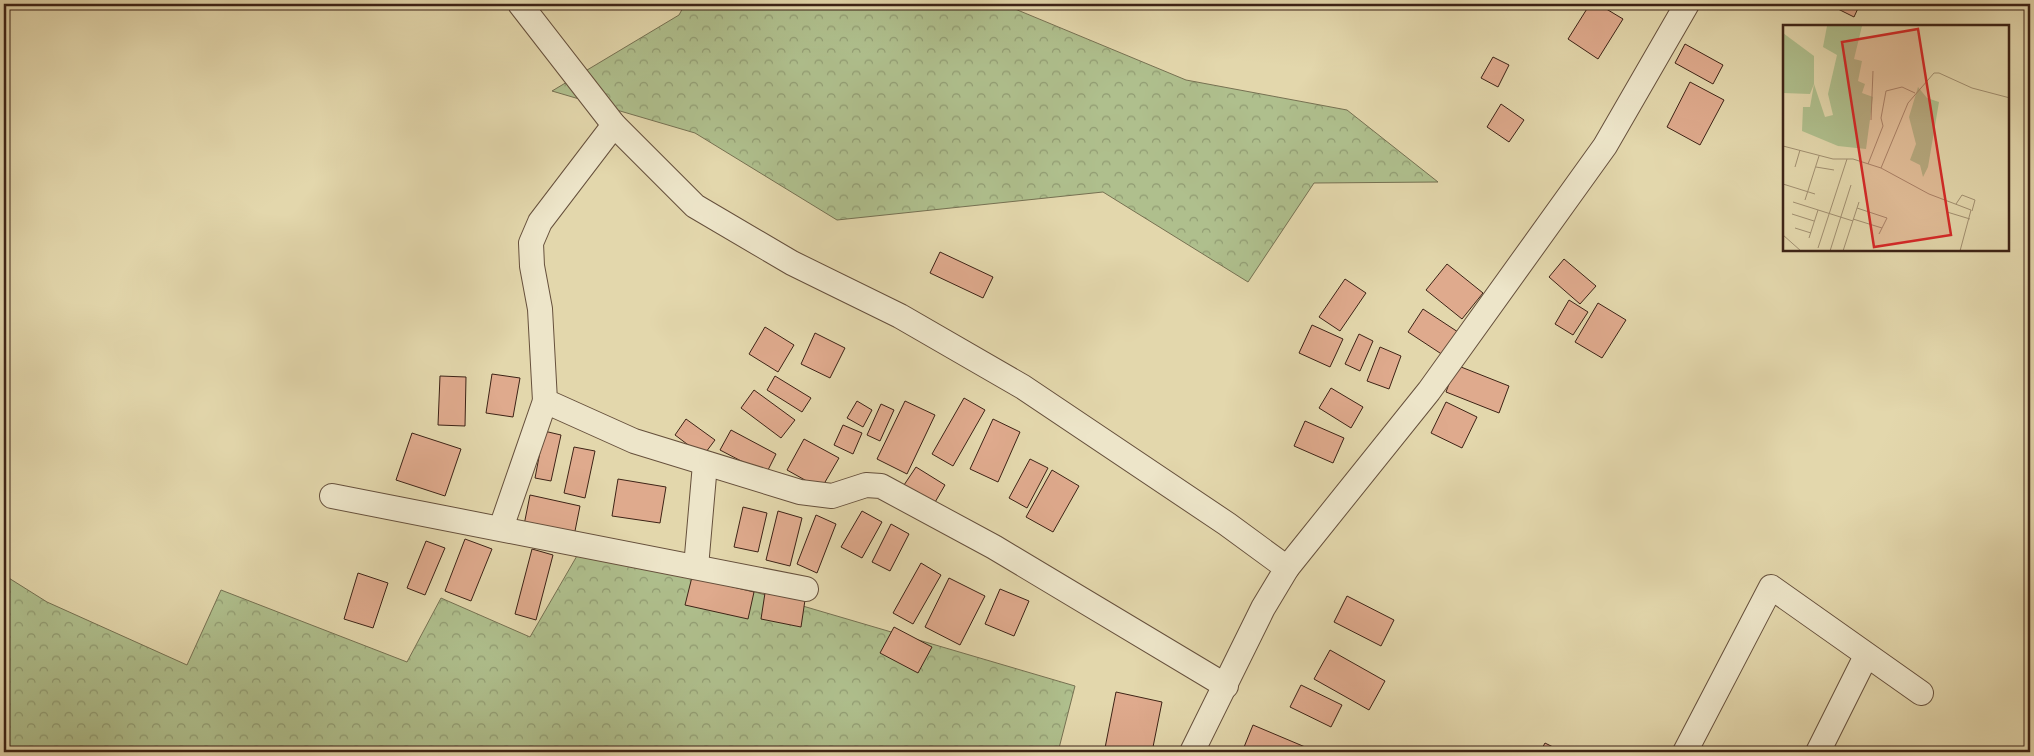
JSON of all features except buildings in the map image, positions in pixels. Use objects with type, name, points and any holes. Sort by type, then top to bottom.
[{"type":"street","points":[[520,4],[614,125],[695,206],[792,263],[900,316],[1023,388],[1227,524],[1287,568]]},
{"type":"street","points":[[1192,752],[1226,686],[1262,608],[1287,568],[1429,391],[1605,146],[1687,4]]},
{"type":"street","points":[[501,528],[545,401],[540,309],[532,266],[531,243],[540,222],[614,125]]},
{"type":"street","points":[[545,401],[634,441],[800,492],[832,496],[872,484],[886,488],[994,547],[1226,686]]},
{"type":"street","points":[[696,567],[705,464]]},
{"type":"street","points":[[332,496],[806,589]]},
{"type":"street","points":[[1686,752],[1771,587],[1921,694]]},
{"type":"street","points":[[1818,752],[1866,656]]},
{"type":"green space","points":[[685,4],[1003,4],[1186,80],[1347,110],[1438,182],[1314,183],[1248,282],[1103,192],[837,220],[695,133],[552,91],[679,15]]},
{"type":"green space","points":[[585,542],[1075,686],[1058,752],[4,752],[4,575],[47,602],[187,665],[221,590],[407,662],[441,598],[530,637]]}]
